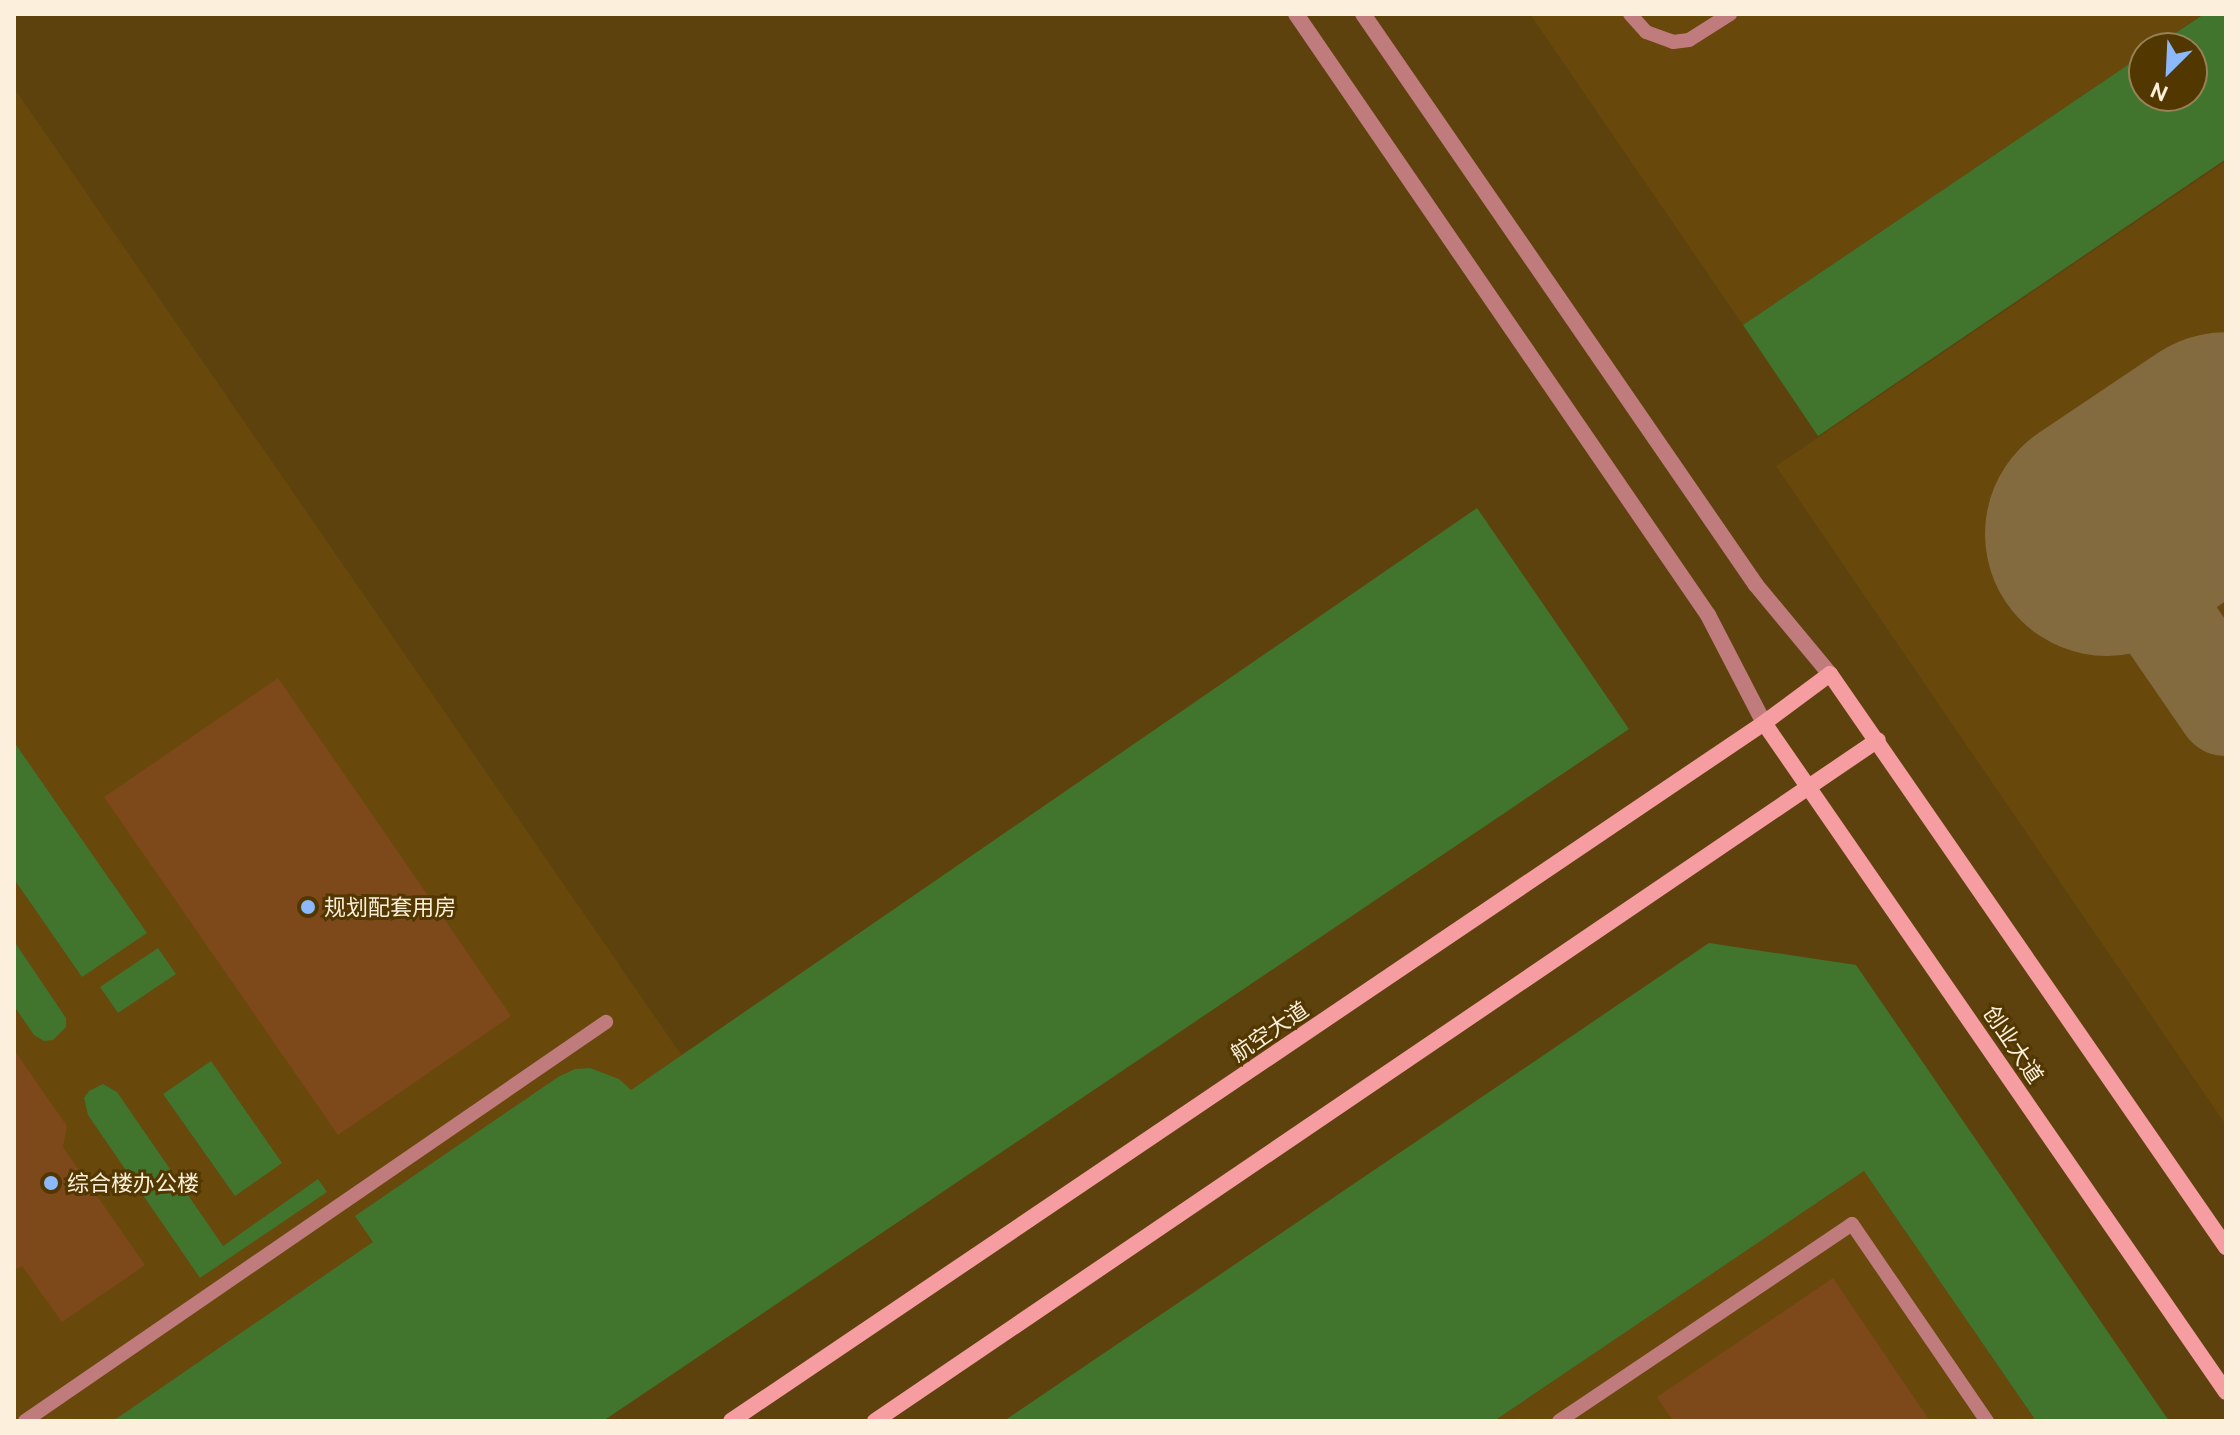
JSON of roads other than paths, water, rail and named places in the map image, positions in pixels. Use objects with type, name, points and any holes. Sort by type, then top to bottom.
[{"type":"main road","name":"航空大道","points":[[731,1421],[1764,723],[1830,674]]},
{"type":"main road","points":[[1830,674],[2226,1247]]},
{"type":"main road","name":"创业大道","points":[[1764,723],[2226,1392]]},
{"type":"main road","points":[[875,1421],[1878,740]]},
{"type":"street","points":[[1296,14],[1708,615],[1764,723]]},
{"type":"street","points":[[1363,14],[1756,585],[1830,674]]},
{"type":"lane","points":[[1630,14],[1646,32],[1673,42],[1689,40],[1730,14]]},
{"type":"lane","points":[[25,1421],[606,1022]]},
{"type":"lane","points":[[1559,1421],[1852,1224],[1987,1421]]},
{"type":"place","name":"规划配套用房","points":[[308,907]]},
{"type":"place","name":"综合楼办公楼","points":[[51,1183]]}]
